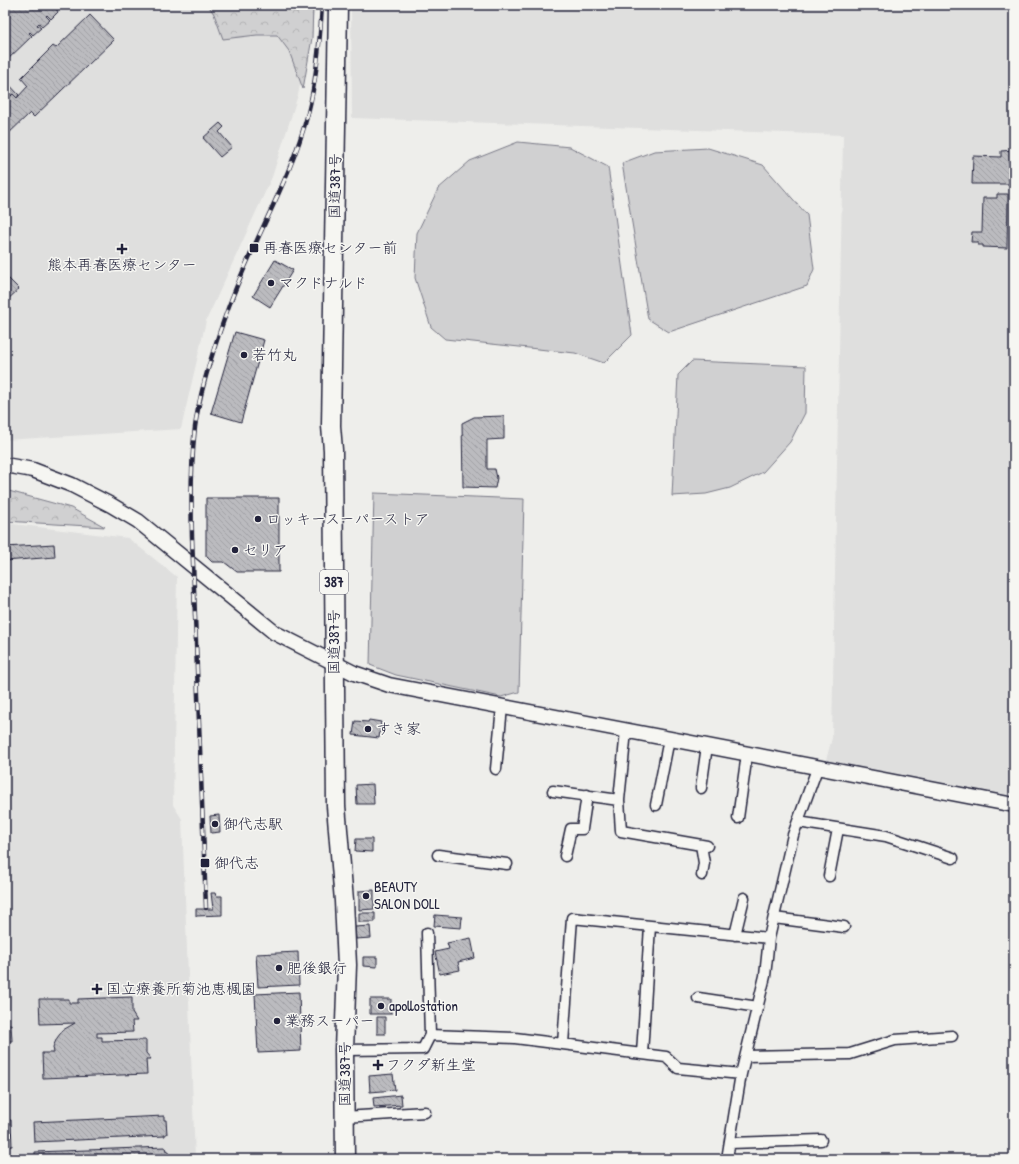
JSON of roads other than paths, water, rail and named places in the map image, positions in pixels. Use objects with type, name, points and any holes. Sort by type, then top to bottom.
[{"type":"highway","name":"国道387号","points":[[338,5],[331,426],[333,450],[336,806],[344,901],[347,965],[344,1050],[345,1159]]},
{"type":"street","points":[[5,465],[33,470],[72,485],[131,517],[275,633],[354,673],[389,685],[747,754],[818,766],[1014,805]]},
{"type":"street","points":[[496,769],[502,707]]},
{"type":"street","points":[[626,731],[619,800],[621,832],[704,845],[702,876]]},
{"type":"street","points":[[656,805],[669,739]]},
{"type":"street","points":[[701,788],[707,746]]},
{"type":"street","points":[[738,818],[747,754]]},
{"type":"street","points":[[727,1159],[741,1074],[765,976],[769,938],[798,822],[818,766]]},
{"type":"street","points":[[553,791],[619,800]]},
{"type":"street","points":[[565,856],[571,829],[582,829],[587,795]]},
{"type":"street","points":[[798,822],[886,836],[953,858]]},
{"type":"street","points":[[829,876],[838,829]]},
{"type":"street","points":[[438,855],[507,864]]},
{"type":"street","points":[[735,935],[744,898]]},
{"type":"street","points":[[562,1044],[572,918],[769,938]]},
{"type":"street","points":[[774,918],[844,927]]},
{"type":"street","points":[[642,1054],[650,926]]},
{"type":"street","points":[[344,1050],[423,1049],[430,1036],[427,933]]},
{"type":"street","points":[[698,998],[758,1007]]},
{"type":"street","points":[[430,1036],[514,1038],[666,1057],[678,1068],[741,1074]]},
{"type":"street","points":[[746,1056],[850,1054],[895,1040],[952,1036]]},
{"type":"street","points":[[344,1117],[425,1112]]},
{"type":"street","points":[[730,1143],[821,1140]]},
{"type":"railway","points":[[206,908],[191,495],[195,427],[204,384],[226,314],[246,263],[291,164],[308,113],[316,73],[322,5]]},
{"type":"place","name":"再春医療センター前","points":[[254,248]]},
{"type":"place","name":"熊本再春医療センター","points":[[122,249]]},
{"type":"place","name":"マクドナルド","points":[[271,283]]},
{"type":"place","name":"若竹丸","points":[[244,355]]},
{"type":"place","name":"ロッキースーパーストア","points":[[258,519]]},
{"type":"place","name":"セリア","points":[[235,550]]},
{"type":"place","name":"すき家","points":[[368,729]]},
{"type":"place","name":"御代志駅","points":[[215,824]]},
{"type":"place","name":"御代志","points":[[205,863]]},
{"type":"place","name":"BEAUTY SALON DOLL","points":[[366,896]]},
{"type":"place","name":"肥後銀行","points":[[279,968]]},
{"type":"place","name":"国立療養所菊池恵楓園","points":[[97,989]]},
{"type":"place","name":"apollostation","points":[[381,1006]]},
{"type":"place","name":"業務スーパー","points":[[277,1021]]},
{"type":"place","name":"フクダ新生堂","points":[[378,1065]]}]
